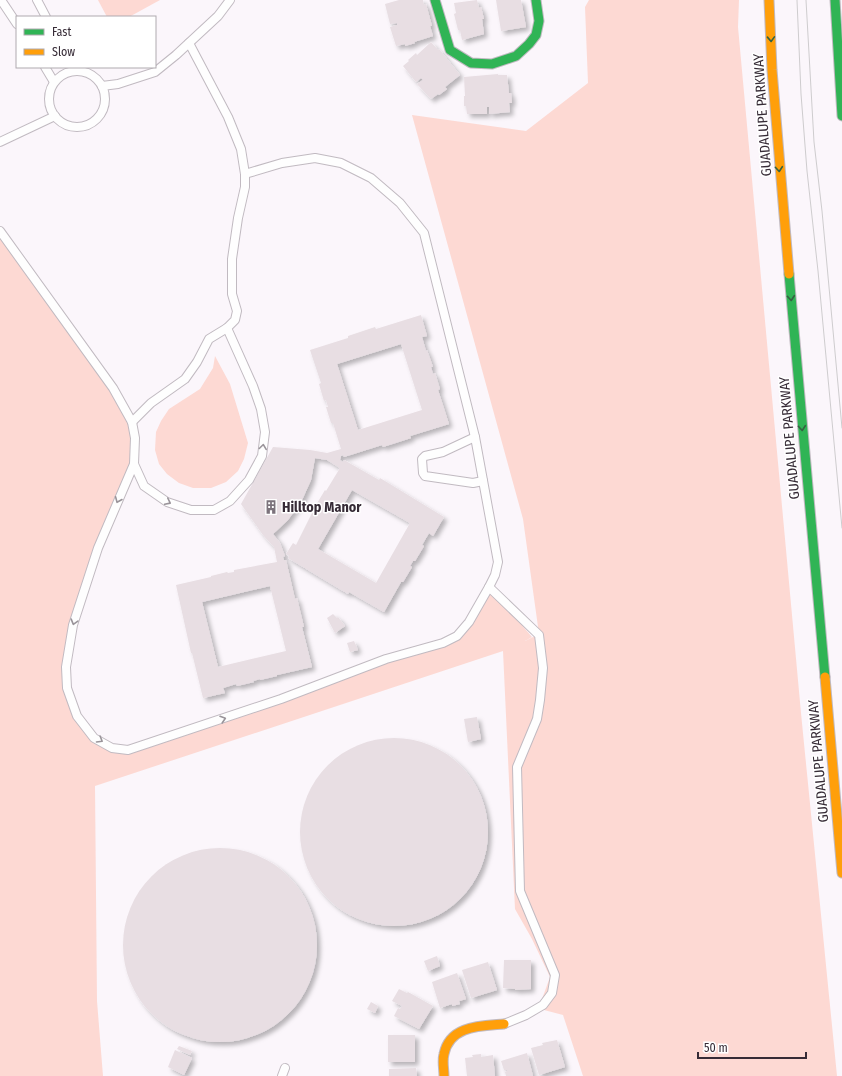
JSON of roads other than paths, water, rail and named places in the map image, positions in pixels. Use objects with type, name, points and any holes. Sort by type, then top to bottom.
[{"type":"main road","points":[[435,0],[450,50],[471,63],[492,64],[516,56],[536,35],[539,21],[536,0]]},
{"type":"main road","name":"GUADALUPE PARKWAY","points":[[769,0],[772,70],[782,199],[842,873]]},
{"type":"main road","points":[[835,0],[842,116]]},
{"type":"main road","points":[[444,1076],[444,1055],[449,1040],[462,1030],[504,1024]]},
{"type":"lane","points":[[1,0],[16,22]]},
{"type":"lane","points":[[37,0],[45,16]]},
{"type":"lane","points":[[102,86],[118,84],[155,72],[207,27],[218,16],[230,0]]},
{"type":"lane","points":[[132,422],[151,403],[186,379],[198,362],[209,339],[227,328],[235,320],[237,311],[232,294],[232,260],[246,174],[241,149],[228,117],[189,43]]},
{"type":"lane","points":[[46,68],[54,82]]},
{"type":"lane","points":[[73,69],[93,76],[102,86],[105,101],[103,108],[100,115],[89,124],[77,127],[68,126],[55,116],[50,108],[50,90],[54,82],[73,69]]},
{"type":"lane","points":[[0,142],[55,116]]},
{"type":"lane","points":[[0,231],[112,388],[132,422],[135,438],[134,464],[98,548],[73,625],[66,667],[67,688],[77,716],[94,738],[112,748],[128,750],[281,699],[386,660],[443,643],[457,636],[465,627],[489,587],[495,575],[498,562],[475,437],[424,234],[400,203],[371,178],[341,163],[315,158],[282,163],[246,174]]},
{"type":"lane","points":[[134,464],[144,486],[167,502],[191,510],[214,510],[230,501],[249,480],[262,456],[266,432],[261,409],[253,386],[227,328]]},
{"type":"lane","points":[[475,437],[444,452],[425,456],[422,459],[423,473],[425,476],[473,483],[484,481]]},
{"type":"lane","points":[[489,587],[539,635],[543,668],[539,706],[537,718],[517,767],[520,891],[555,975],[552,993],[543,1005],[526,1015],[504,1024]]},
{"type":"tram line","points":[[797,0],[801,94],[807,171],[842,528]]},
{"type":"tram line","points":[[806,0],[814,142],[822,211],[842,428]]},
{"type":"place","name":"Hilltop Manor","points":[[271,507]]}]
